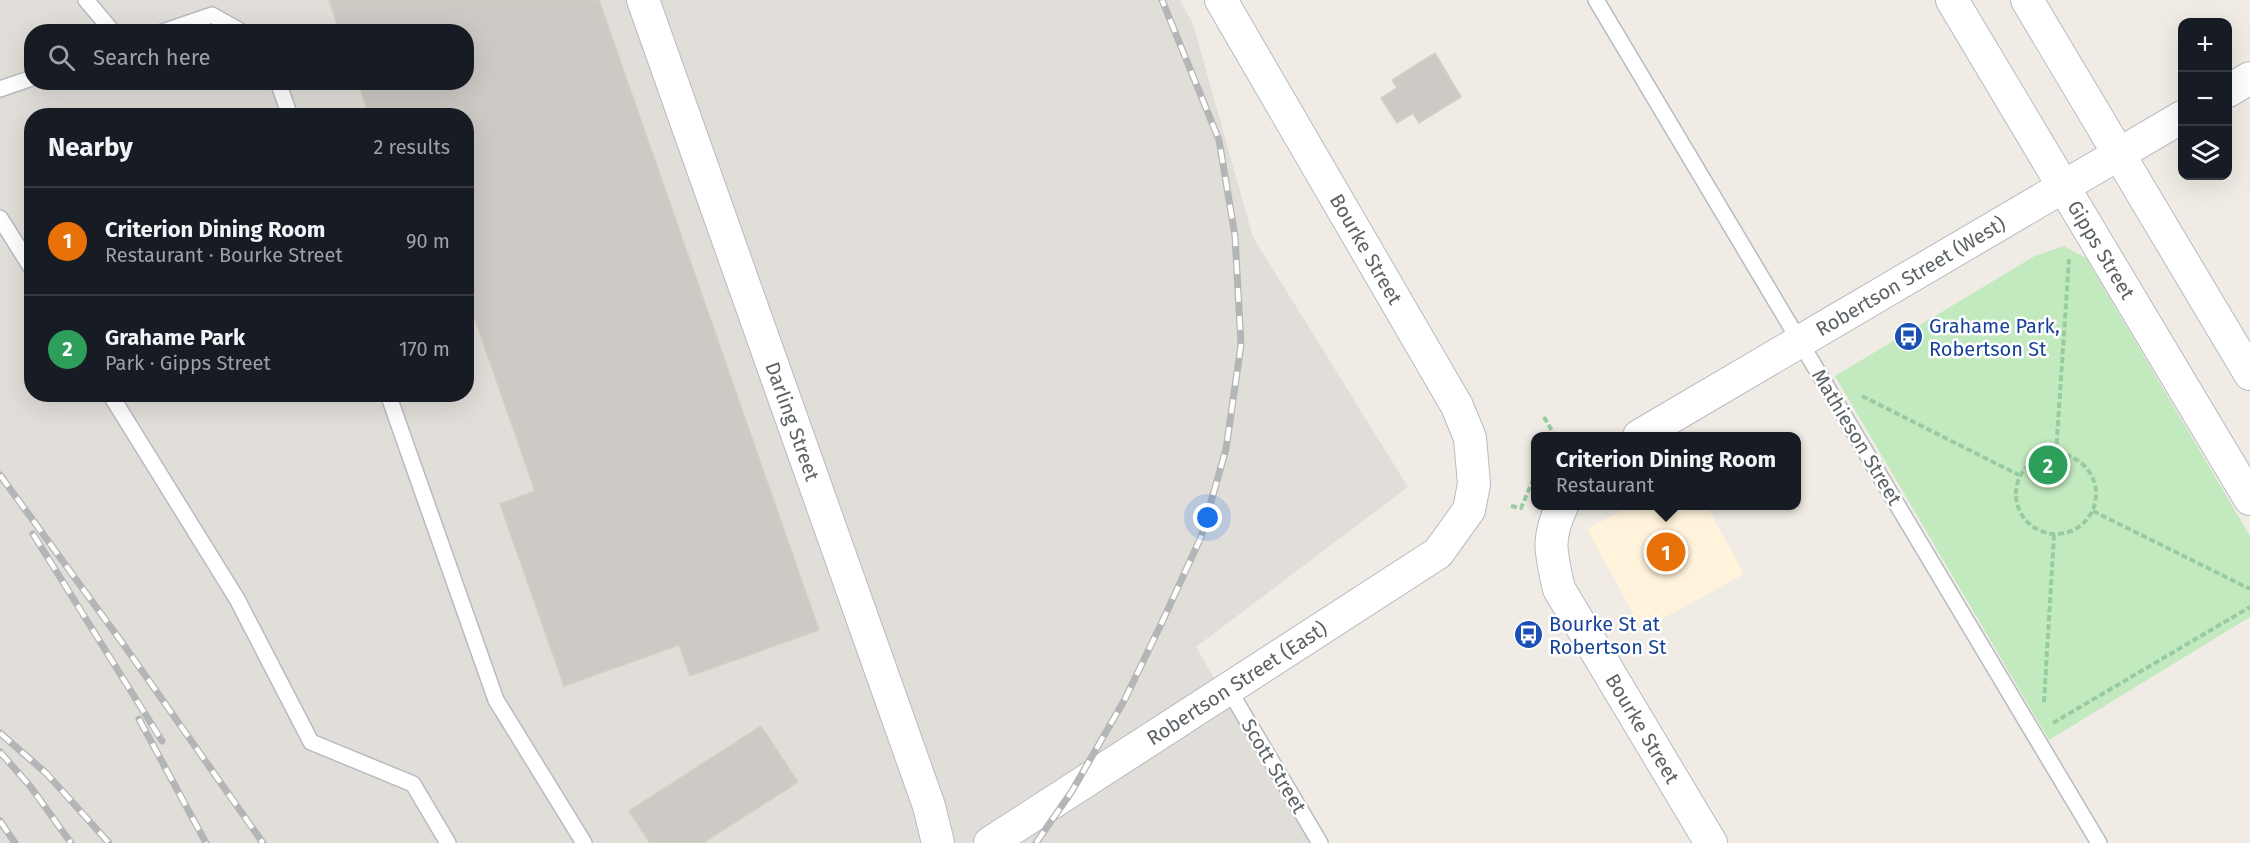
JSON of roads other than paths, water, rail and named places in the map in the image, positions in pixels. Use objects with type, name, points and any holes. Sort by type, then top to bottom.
[{"type":"street","name":"Darling Street","points":[[643,0],[930,806],[938,843]]},
{"type":"street","name":"Bourke Street","points":[[1221,0],[1457,406],[1470,438],[1474,484],[1468,510]]},
{"type":"street","name":"Gipps Street","points":[[1952,0],[2250,499]]},
{"type":"street","points":[[2028,0],[2250,374]]},
{"type":"street","points":[[2232,89],[2250,78]]},
{"type":"street","name":"Robertson Street (West)","points":[[1646,432],[2178,119]]},
{"type":"street","name":"Robertson Street (East)","points":[[990,843],[1438,553],[1468,510]]},
{"type":"street","name":"Bourke Street","points":[[1560,510],[1555,520],[1550,548],[1559,589],[1710,843]]},
{"type":"lane","points":[[86,0],[106,24]]},
{"type":"lane","name":"Mathieson Street","points":[[1596,0],[2099,843]]},
{"type":"lane","points":[[186,24],[212,15],[228,24]]},
{"type":"lane","points":[[0,89],[24,81]]},
{"type":"lane","points":[[281,90],[287,108]]},
{"type":"lane","points":[[0,218],[24,256]]},
{"type":"lane","points":[[115,402],[237,599],[311,742],[414,784],[448,843]]},
{"type":"lane","points":[[391,402],[496,699],[584,843]]},
{"type":"lane","name":"Scott Street","points":[[1229,690],[1320,843]]},
{"type":"railway","points":[[1036,843],[1072,791],[1125,699],[1201,537],[1226,449],[1241,345],[1235,236],[1219,140],[1162,0]]},
{"type":"railway","points":[[0,475],[126,648],[263,843]]},
{"type":"railway","points":[[33,534],[162,741]]},
{"type":"railway","points":[[139,719],[206,843]]},
{"type":"railway","points":[[0,733],[47,774],[109,843]]},
{"type":"railway","points":[[0,752],[30,786],[71,843]]},
{"type":"railway","points":[[0,821],[15,843]]},
{"type":"place","name":"Grahame Park, Robertson St","points":[[1908,337]]},
{"type":"place","name":"Grahame Park","points":[[2048,465]]},
{"type":"place","name":"Criterion Dining Room","points":[[1666,552]]},
{"type":"place","name":"Bourke St at Robertson St","points":[[1528,635]]}]
